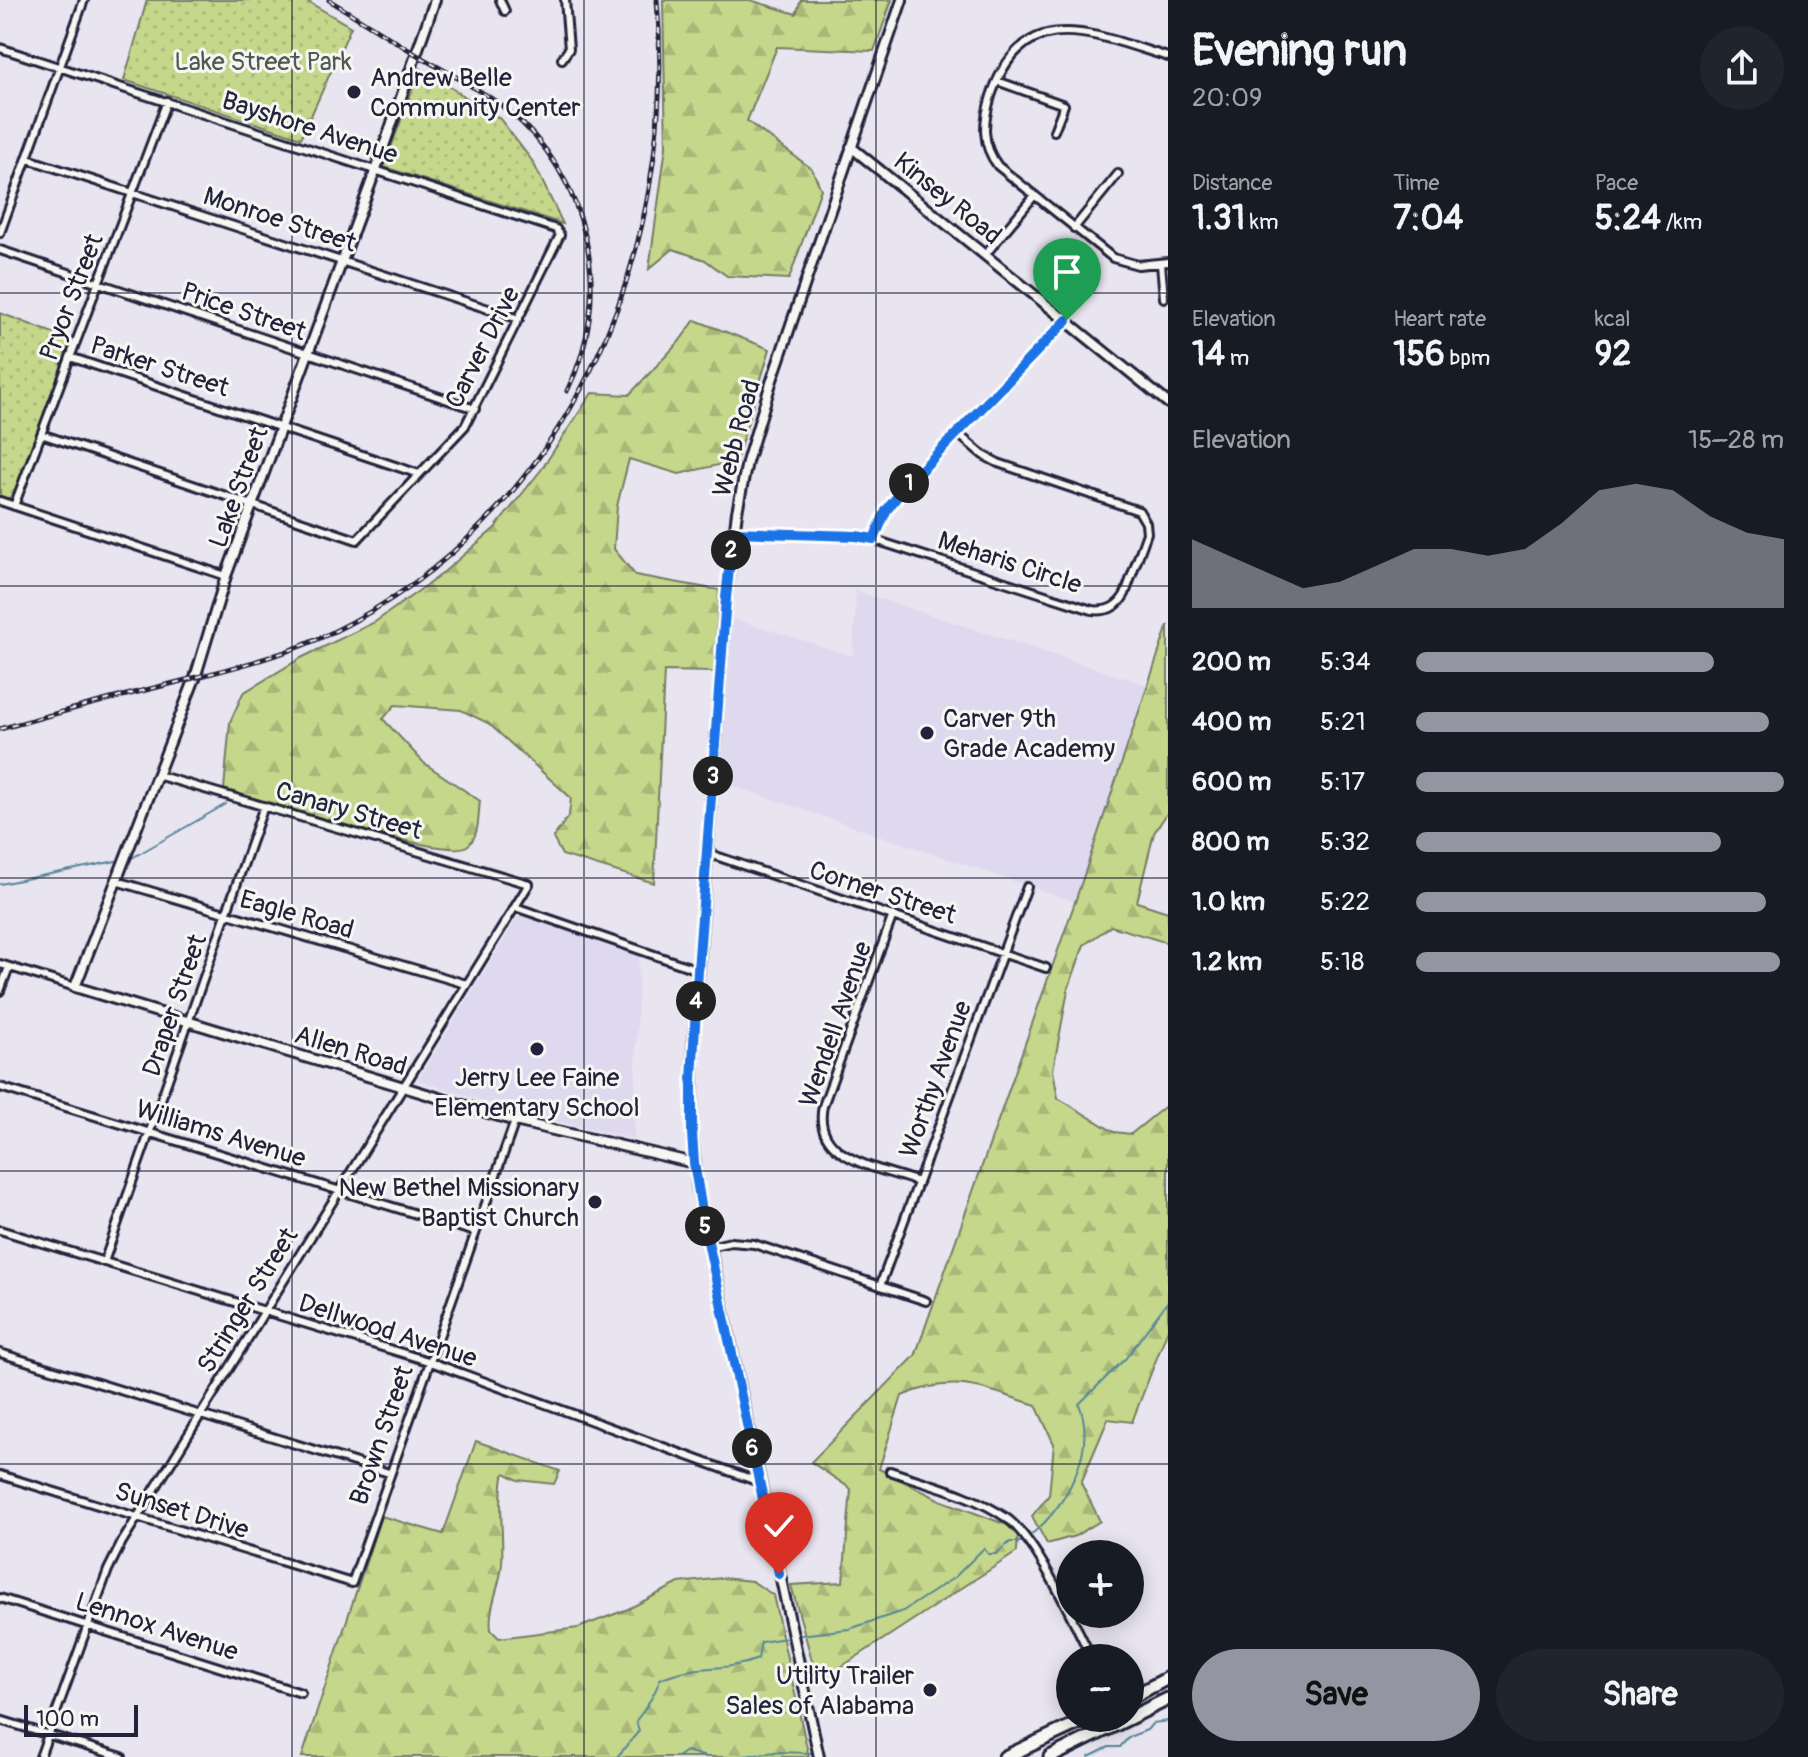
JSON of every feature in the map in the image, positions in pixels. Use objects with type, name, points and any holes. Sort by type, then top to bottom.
[{"type":"highway","points":[[1144,1691],[1168,1678]]},
{"type":"highway","points":[[1144,1710],[1168,1699]]},
{"type":"highway","points":[[1005,1757],[1058,1732]]},
{"type":"highway","points":[[1050,1757],[1099,1732]]},
{"type":"street","points":[[0,233],[3,215],[28,159],[84,0]]},
{"type":"street","name":"Lake Street","points":[[75,987],[195,678],[226,576],[435,0]]},
{"type":"street","points":[[500,0],[505,11]]},
{"type":"street","points":[[562,59],[569,49],[565,0]]},
{"type":"street","name":"Webb Road","points":[[819,1757],[709,1247],[694,1163],[692,1080],[733,532],[740,490],[758,423],[902,0]]},
{"type":"street","points":[[1164,298],[1164,263],[1146,266],[1122,262],[1101,250],[998,166],[986,143],[987,111],[997,81],[1014,50],[1032,37],[1053,30],[1091,33],[1168,57]]},
{"type":"street","name":"Bayshore Avenue","points":[[0,48],[376,169],[560,232]]},
{"type":"street","points":[[997,81],[1064,105],[1054,131]]},
{"type":"street","name":"Pryor Street","points":[[14,506],[167,101]]},
{"type":"street","name":"Kinsey Road","points":[[851,147],[1168,403]]},
{"type":"street","name":"Monroe Street","points":[[28,159],[519,319]]},
{"type":"street","points":[[1074,228],[1118,174]]},
{"type":"street","points":[[985,255],[1034,196]]},
{"type":"street","name":"Carver Drive","points":[[252,505],[357,540],[465,426],[560,232]]},
{"type":"street","name":"Price Street","points":[[0,250],[475,409]]},
{"type":"street","points":[[874,539],[893,501],[1067,320]]},
{"type":"street","name":"Parker Street","points":[[70,357],[419,474]]},
{"type":"street","name":"Meharis Circle","points":[[733,532],[874,539],[1092,610],[1112,608],[1123,598],[1147,533],[1146,523],[1139,511],[998,463],[983,455],[957,433]]},
{"type":"street","points":[[41,434],[252,505]]},
{"type":"street","points":[[0,501],[226,576]]},
{"type":"street","name":"Canary Street","points":[[157,775],[529,884]]},
{"type":"street","name":"Draper Street","points":[[104,1262],[264,806]]},
{"type":"street","name":"Corner Street","points":[[707,853],[1046,968]]},
{"type":"street","name":"Eagle Road","points":[[116,881],[466,984]]},
{"type":"street","name":"Stringer Street","points":[[40,1757],[115,1556],[338,1189],[529,884]]},
{"type":"street","name":"Worthy Avenue","points":[[880,1286],[1027,887]]},
{"type":"street","points":[[515,907],[698,970]]},
{"type":"street","name":"Wendell Avenue","points":[[893,915],[823,1106],[822,1124],[828,1141],[840,1153],[918,1182]]},
{"type":"street","name":"Allen Road","points":[[0,964],[515,1121],[694,1163]]},
{"type":"street","points":[[0,991],[9,967]]},
{"type":"street","name":"Williams Avenue","points":[[0,1087],[475,1232]]},
{"type":"street","name":"Brown Street","points":[[352,1583],[515,1121]]},
{"type":"street","name":"Dellwood Avenue","points":[[0,1230],[428,1361],[759,1482]]},
{"type":"street","points":[[709,1247],[731,1242],[754,1244],[926,1301]]},
{"type":"street","points":[[0,1353],[389,1473]]},
{"type":"street","points":[[890,1471],[980,1503],[1018,1527],[1032,1545],[1085,1644]]},
{"type":"street","name":"Sunset Drive","points":[[0,1475],[352,1583]]},
{"type":"street","name":"Lennox Avenue","points":[[0,1598],[301,1693]]},
{"type":"street","points":[[0,1720],[122,1757]]},
{"type":"shaded area","name":"Carver 9th Grade Academy","points":[[856,591],[1147,685],[1075,902],[719,781],[731,618],[853,656]]},
{"type":"shaded area","name":"Jerry Lee Faine Elementary School","points":[[519,915],[639,956],[634,1139],[520,1113],[418,1080]]},
{"type":"green space","name":"Lake Street Park","points":[[147,0],[305,0],[351,27],[301,138],[124,80]]},
{"type":"green space","points":[[663,0],[750,0],[796,14],[801,0],[892,0],[874,51],[777,47],[747,121],[812,169],[821,189],[789,279],[727,276],[705,260],[673,249],[649,269],[666,147]]},
{"type":"green space","points":[[420,68],[500,119],[533,162],[563,224],[384,167]]},
{"type":"green space","points":[[0,313],[72,340],[13,496],[7,499],[0,497]]},
{"type":"green space","points":[[695,320],[770,349],[736,461],[679,474],[629,459],[617,506],[614,549],[635,575],[719,590],[714,672],[664,671],[654,883],[562,855],[553,838],[569,815],[571,798],[488,723],[461,710],[395,705],[383,719],[424,763],[480,801],[476,831],[467,846],[425,845],[390,837],[224,789],[230,722],[243,693],[301,658],[375,622],[438,577],[495,528],[541,470],[592,393],[629,395],[678,343]]},
{"type":"green space","points":[[1168,625],[1168,812],[1154,833],[1137,902],[1168,912],[1168,943],[1111,926],[1084,945],[1068,990],[1053,1070],[1058,1098],[1114,1132],[1131,1134],[1168,1104],[1168,1329],[1132,1422],[1108,1419],[1081,1483],[1100,1521],[1075,1536],[1047,1544],[1032,1516],[1049,1495],[1054,1444],[1036,1405],[969,1386],[938,1385],[902,1396],[879,1469],[940,1500],[1018,1529],[1017,1552],[818,1682],[791,1585],[843,1582],[851,1489],[811,1462],[915,1356],[1075,902]]},
{"type":"green space","points":[[476,1441],[560,1471],[554,1484],[518,1480],[505,1473],[503,1477],[502,1564],[491,1622],[491,1630],[499,1638],[578,1628],[628,1609],[679,1583],[722,1578],[752,1581],[773,1595],[809,1757],[302,1757],[381,1516],[443,1534]]},
{"type":"waterway","points":[[132,858],[226,804]]},
{"type":"waterway","points":[[0,884],[116,861]]},
{"type":"waterway","points":[[1032,1534],[1057,1508],[1075,1475],[1084,1439],[1084,1421],[1079,1404],[1126,1358],[1168,1301]]},
{"type":"waterway","points":[[800,1635],[849,1629],[903,1611],[955,1577],[984,1548],[988,1554],[996,1554],[1010,1542],[1022,1542]]},
{"type":"waterway","points":[[617,1757],[639,1731],[636,1721],[660,1679],[685,1671],[733,1666],[758,1659],[761,1642],[786,1638]]},
{"type":"waterway","points":[[1089,1757],[1109,1747],[1120,1747],[1129,1737],[1147,1730],[1153,1723],[1168,1721]]},
{"type":"waterway","points":[[677,1757],[686,1751],[706,1757]]},
{"type":"waterway","points":[[736,1757],[776,1752],[812,1753]]},
{"type":"railway","points":[[329,0],[506,109],[535,136],[558,168],[575,202],[586,240],[591,278],[590,317],[582,355],[567,391]]},
{"type":"railway","points":[[0,729],[239,666],[313,641],[414,583],[485,521],[545,449],[592,369],[626,282],[649,190],[659,96],[657,0]]},
{"type":"place","name":"Andrew Belle Community Center","points":[[354,92]]},
{"type":"place","name":"Carver 9th Grade Academy","points":[[927,733]]},
{"type":"place","name":"Jerry Lee Faine Elementary School","points":[[537,1049]]},
{"type":"place","name":"New Bethel Missionary Baptist Church","points":[[595,1202]]},
{"type":"place","name":"Utility Trailer Sales of Alabama","points":[[930,1690]]},
{"type":"route","points":[[779,1574],[704,1223],[692,1133],[698,970],[733,532],[874,539],[886,511],[903,489],[1067,320]]}]
